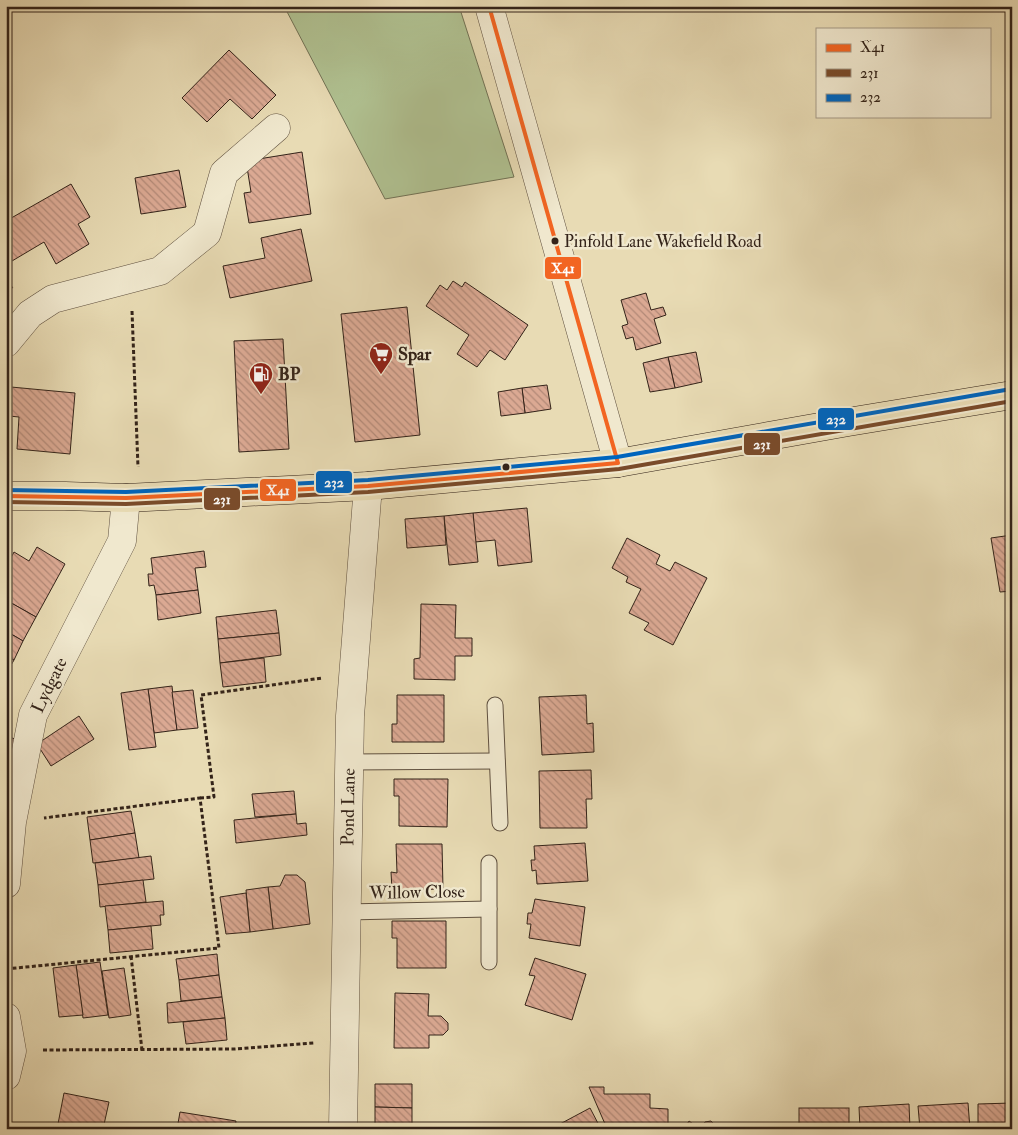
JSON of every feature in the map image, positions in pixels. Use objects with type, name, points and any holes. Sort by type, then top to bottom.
[{"type":"highway","points":[[6,496],[133,498],[368,486],[618,463],[838,423],[1012,395]]},
{"type":"street","points":[[489,6],[618,463]]},
{"type":"street","points":[[6,343],[30,314],[53,299],[160,271],[207,233],[224,173],[276,128]]},
{"type":"street","name":"Pond Lane","points":[[344,1129],[346,912],[352,674],[368,486]]},
{"type":"street","name":"Lydgate","points":[[6,884],[12,822],[33,715],[122,541],[133,498]]},
{"type":"street","points":[[6,1017],[9,1063]]},
{"type":"lane","points":[[495,705],[500,823]]},
{"type":"lane","points":[[350,762],[497,761]]},
{"type":"lane","name":"Willow Close","points":[[489,863],[489,962]]},
{"type":"lane","name":"Willow Close","points":[[346,912],[489,909]]},
{"type":"path","points":[[6,280],[30,314]]},
{"type":"path","points":[[132,306],[133,498]]},
{"type":"path","points":[[12,822],[214,797],[201,695],[352,674]]},
{"type":"path","points":[[6,968],[219,948],[200,798]]},
{"type":"path","points":[[131,956],[142,1050]]},
{"type":"path","points":[[9,1063],[142,1050],[235,1049],[344,1038]]},
{"type":"green space","points":[[284,6],[459,6],[514,177],[385,199]]},
{"type":"building","points":[[229,50],[276,95],[252,119],[230,99],[207,122],[182,98]]},
{"type":"building","points":[[302,152],[311,214],[249,223],[244,193],[251,192],[246,161]]},
{"type":"building","points":[[179,170],[186,207],[141,214],[135,178]]},
{"type":"building","points":[[71,184],[90,217],[78,224],[89,244],[56,264],[44,242],[12,261],[6,251],[6,221]]},
{"type":"building","points":[[301,229],[312,281],[230,298],[223,266],[265,258],[261,238]]},
{"type":"building","points":[[453,281],[462,287],[465,282],[528,325],[505,360],[490,350],[477,367],[457,354],[469,335],[426,306],[440,285],[447,290]]},
{"type":"building","points":[[646,293],[651,310],[663,307],[666,315],[654,319],[661,343],[636,350],[633,337],[626,339],[622,326],[628,324],[621,300]]},
{"type":"building","name":"Spar","points":[[407,307],[420,435],[355,442],[341,314]]},
{"type":"building","name":"BP","points":[[283,339],[289,449],[239,452],[234,341]]},
{"type":"building","points":[[696,352],[702,382],[675,388],[668,357]]},
{"type":"building","points":[[668,357],[675,388],[650,392],[643,363]]},
{"type":"building","points":[[547,385],[551,409],[525,413],[522,388]]},
{"type":"building","points":[[11,387],[75,393],[70,454],[17,449],[19,417],[9,416]]},
{"type":"building","points":[[522,388],[525,413],[501,416],[498,392]]},
{"type":"building","points":[[527,508],[532,562],[498,566],[495,540],[475,542],[473,513]]},
{"type":"building","points":[[473,513],[478,562],[449,565],[444,516]]},
{"type":"building","points":[[444,516],[446,545],[407,548],[405,519]]},
{"type":"building","points":[[1012,535],[1012,591],[1000,592],[991,538]]},
{"type":"building","points":[[627,538],[660,555],[656,564],[670,571],[675,562],[707,578],[673,645],[644,630],[649,623],[629,613],[641,589],[626,582],[628,577],[612,568]]},
{"type":"building","points":[[37,547],[65,564],[36,617],[6,600],[6,567],[14,552],[29,561]]},
{"type":"building","points":[[204,551],[206,567],[195,568],[198,590],[156,595],[154,585],[149,586],[148,574],[153,574],[151,558]]},
{"type":"building","points":[[198,590],[201,613],[158,620],[156,595]]},
{"type":"building","points":[[6,600],[36,617],[23,641],[6,631]]},
{"type":"building","points":[[421,604],[456,605],[455,638],[472,638],[472,656],[455,656],[455,680],[414,679],[414,659],[420,658]]},
{"type":"building","points":[[276,610],[279,633],[218,639],[216,617]]},
{"type":"building","points":[[6,631],[23,641],[14,660],[6,656]]},
{"type":"building","points":[[279,633],[281,655],[220,663],[218,639]]},
{"type":"building","points":[[6,656],[14,660],[6,674]]},
{"type":"building","points":[[264,658],[266,682],[223,687],[220,663]]},
{"type":"building","points":[[172,686],[177,730],[154,733],[148,689]]},
{"type":"building","points":[[148,689],[156,747],[129,750],[121,693]]},
{"type":"building","points":[[193,690],[198,728],[177,730],[172,692]]},
{"type":"building","points":[[397,695],[444,695],[444,742],[392,742],[392,724],[397,724]]},
{"type":"building","points":[[586,695],[587,724],[593,723],[594,752],[542,755],[539,697]]},
{"type":"building","points":[[79,716],[94,739],[51,766],[37,744]]},
{"type":"building","points":[[6,736],[18,740],[13,755],[6,754]]},
{"type":"building","points":[[591,770],[592,799],[586,799],[587,828],[540,828],[539,771]]},
{"type":"building","points":[[394,779],[448,779],[447,827],[399,826],[399,796],[394,796]]},
{"type":"building","points":[[294,791],[296,814],[255,817],[252,794]]},
{"type":"building","points":[[131,811],[135,833],[90,840],[87,817]]},
{"type":"building","points":[[296,814],[297,824],[306,823],[307,835],[236,843],[234,820]]},
{"type":"building","points":[[135,833],[139,858],[93,863],[90,840]]},
{"type":"building","points":[[585,843],[588,881],[537,884],[536,870],[532,871],[531,860],[535,860],[534,846]]},
{"type":"building","points":[[396,844],[442,844],[443,889],[392,890],[391,872],[397,873]]},
{"type":"building","points":[[151,856],[154,879],[98,885],[95,863]]},
{"type":"building","points":[[285,875],[297,875],[305,882],[310,924],[273,929],[268,887],[280,886]]},
{"type":"building","points":[[143,880],[146,902],[100,907],[98,885]]},
{"type":"building","points":[[268,887],[273,929],[250,932],[246,890]]},
{"type":"building","points":[[246,893],[250,932],[226,934],[220,897]]},
{"type":"building","points":[[535,899],[585,907],[580,946],[529,938],[531,924],[527,924],[528,913],[532,913]]},
{"type":"building","points":[[163,901],[164,915],[160,915],[161,925],[108,930],[105,906]]},
{"type":"building","points":[[392,921],[446,921],[446,968],[397,968],[397,938],[392,938]]},
{"type":"building","points":[[151,926],[153,949],[110,953],[108,930]]},
{"type":"building","points":[[217,954],[219,975],[179,980],[176,959]]},
{"type":"building","points":[[535,958],[586,974],[572,1020],[525,1005],[535,976],[529,975]]},
{"type":"building","points":[[100,962],[108,1015],[83,1018],[76,965]]},
{"type":"building","points":[[76,965],[83,1015],[59,1017],[53,968]]},
{"type":"building","points":[[124,968],[131,1015],[109,1018],[102,971]]},
{"type":"building","points":[[219,975],[222,997],[181,1001],[179,980]]},
{"type":"building","points":[[395,993],[429,994],[428,1016],[441,1016],[448,1023],[448,1030],[443,1035],[429,1035],[429,1048],[394,1048]]},
{"type":"building","points":[[222,997],[225,1018],[168,1023],[167,1003]]},
{"type":"building","points":[[225,1018],[227,1040],[186,1044],[183,1022]]},
{"type":"building","points":[[375,1084],[412,1084],[412,1108],[375,1107]]},
{"type":"building","points":[[589,1087],[604,1087],[604,1094],[650,1094],[650,1108],[668,1109],[668,1129],[620,1129],[620,1124],[605,1124]]},
{"type":"building","points":[[64,1093],[109,1102],[103,1129],[57,1129]]},
{"type":"building","points":[[968,1103],[970,1129],[920,1129],[918,1106]]},
{"type":"building","points":[[1012,1103],[1012,1129],[978,1129],[978,1104]]},
{"type":"building","points":[[909,1104],[910,1129],[860,1129],[859,1107]]},
{"type":"building","points":[[375,1107],[412,1108],[412,1129],[375,1129]]},
{"type":"building","points":[[590,1108],[601,1129],[562,1129],[560,1124]]},
{"type":"building","points":[[799,1108],[849,1108],[849,1129],[799,1129]]},
{"type":"building","points":[[180,1112],[236,1121],[235,1129],[177,1129]]},
{"type":"building","points":[[689,1121],[700,1129],[684,1129]]},
{"type":"building","points":[[711,1121],[718,1129],[700,1129],[705,1122]]},
{"type":"transit line","name":"X41","points":[[6,496],[126,498],[368,486],[618,463],[489,6]]},
{"type":"transit line","name":"232","points":[[6,490],[126,492],[368,480],[617,457],[1011,389]]},
{"type":"transit line","name":"231","points":[[6,502],[126,504],[368,492],[619,469],[1012,401]]},
{"type":"place","name":"Pinfold Lane Wakefield Road","points":[[555,241]]},
{"type":"place","name":"Spar","points":[[381,375]]},
{"type":"place","name":"BP","points":[[261,395]]}]
